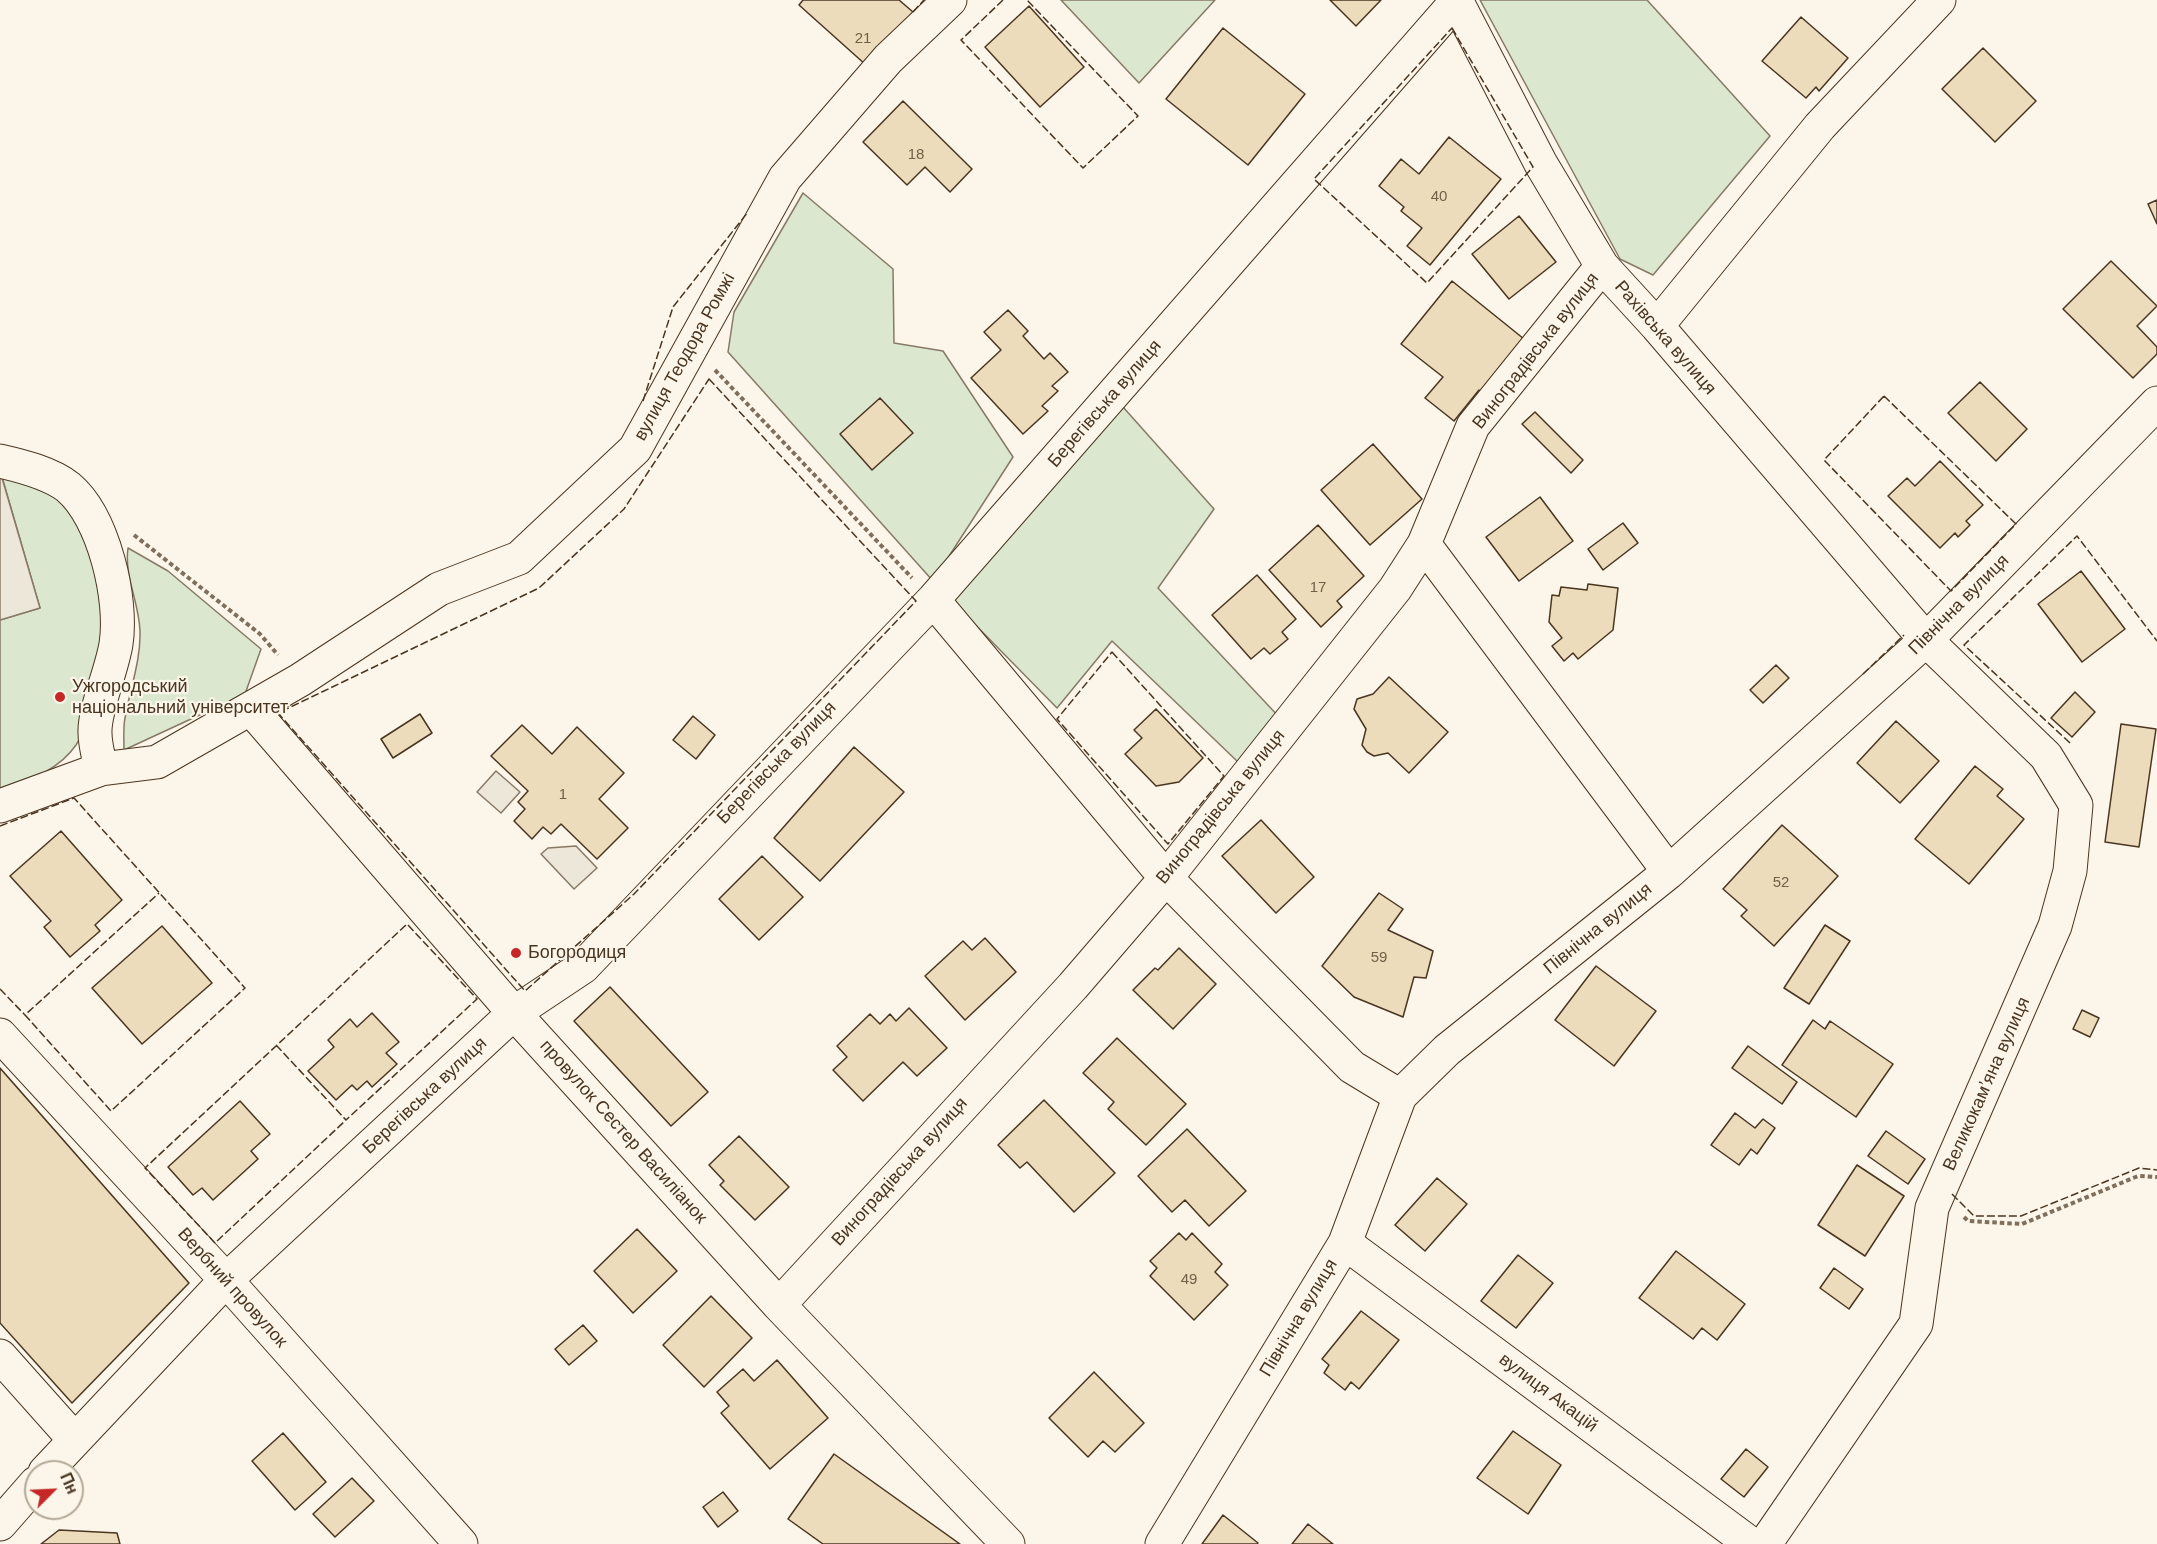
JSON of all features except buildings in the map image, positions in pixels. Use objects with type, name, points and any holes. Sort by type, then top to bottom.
[{"type":"street","name":"вулиця Теодора Ромжі","points":[[0,806],[25,799],[101,769],[157,762],[300,680],[439,589],[519,558],[635,449],[785,178],[888,59],[950,0]]},
{"type":"street","name":"Рахівська вулиця","points":[[1457,0],[1541,164],[1602,266],[1657,326],[1926,640]]},
{"type":"street","name":"Берегівська вулиця","points":[[56,1460],[226,1280],[514,1013],[583,966],[933,600],[1457,0]]},
{"type":"street","points":[[1657,326],[1820,126],[1939,0]]},
{"type":"street","name":"Виноградівська вулиця","points":[[779,1305],[1072,986],[1166,878],[1395,590],[1424,544],[1473,426],[1602,266]]},
{"type":"street","name":"Північна вулиця","points":[[1163,1544],[1345,1243],[1400,1096],[1447,1050],[1669,872],[1926,640],[2157,403]]},
{"type":"street","points":[[0,461],[28,467],[68,487],[92,518],[109,561],[116,610],[117,643],[94,732],[101,769]]},
{"type":"street","points":[[1424,544],[1669,872]]},
{"type":"street","points":[[933,600],[1166,878],[1352,1066],[1400,1096]]},
{"type":"street","name":"Великокамʼяна вулиця","points":[[1765,1544],[1916,1324],[1932,1208],[2055,926],[2070,871],[2076,806],[2046,756],[1926,640]]},
{"type":"street","name":"провулок Сестер Василіанок","points":[[251,709],[514,1013],[779,1305],[1008,1544]]},
{"type":"street","name":"Вербний провулок","points":[[0,1035],[226,1280],[461,1544]]},
{"type":"street","name":"вулиця Акацій","points":[[1345,1243],[1751,1544]]},
{"type":"street","points":[[0,1356],[74,1439]]},
{"type":"street","points":[[0,1524],[24,1497]]},
{"type":"path","points":[[692,346],[933,600]]},
{"type":"path","points":[[92,518],[134,534],[260,634],[300,680]]},
{"type":"path","points":[[1938,1195],[1968,1221],[2022,1224],[2138,1176],[2157,1177]]},
{"type":"green space","points":[[1061,0],[1215,0],[1139,83]]},
{"type":"green space","points":[[1480,0],[1647,0],[1770,136],[1653,275],[1620,259]]},
{"type":"green space","points":[[803,193],[893,269],[894,343],[943,351],[1013,457],[933,581],[728,352],[734,312]]},
{"type":"green space","points":[[1123,407],[1214,509],[1158,588],[1281,719],[1238,762],[1112,641],[1057,708],[949,598]]},
{"type":"green space","name":"Ужгородський національний університет","points":[[2,477],[45,491],[67,507],[79,527],[92,560],[103,594],[107,617],[97,683],[82,734],[76,745],[61,762],[52,768],[0,791],[0,620],[40,608]]},
{"type":"green space","points":[[128,548],[168,571],[261,649],[245,694],[124,750],[124,722],[140,642],[139,620],[128,569]]},
{"type":"shaded area","points":[[0,471],[40,608],[0,620]]},
{"type":"shaded area","points":[[496,771],[520,792],[501,813],[477,792]]},
{"type":"shaded area","points":[[576,846],[597,868],[574,889],[541,854],[548,848]]},
{"type":"fence","points":[[913,12],[924,0]]},
{"type":"fence","points":[[1003,0],[961,40],[1083,168],[1138,116],[1027,0]]},
{"type":"fence","points":[[1452,28],[1533,167],[1427,283],[1314,179],[1452,28]]},
{"type":"fence","points":[[643,401],[673,307],[748,212]]},
{"type":"fence","points":[[709,379],[916,601],[634,894],[525,991],[278,713],[539,588],[624,509],[709,379]]},
{"type":"fence","points":[[1884,396],[2016,524],[1951,591],[1824,460],[1884,396]]},
{"type":"fence","points":[[2070,743],[1964,645],[2077,536],[2157,641]]},
{"type":"fence","points":[[1863,674],[1904,635]]},
{"type":"fence","points":[[1112,652],[1224,776],[1168,844],[1057,719],[1112,652]]},
{"type":"fence","points":[[0,826],[74,798],[245,988],[111,1111],[25,1015],[159,893]]},
{"type":"fence","points":[[276,1045],[346,1120],[477,999],[407,924],[145,1168],[215,1243],[346,1120]]},
{"type":"fence","points":[[0,989],[25,1015]]},
{"type":"fence","points":[[1952,1194],[1974,1216],[2021,1216],[2139,1168],[2157,1170]]},
{"type":"place","name":"Ужгородський національний університет","points":[[60,697]]},
{"type":"place","name":"Богородиця","points":[[516,953]]}]
